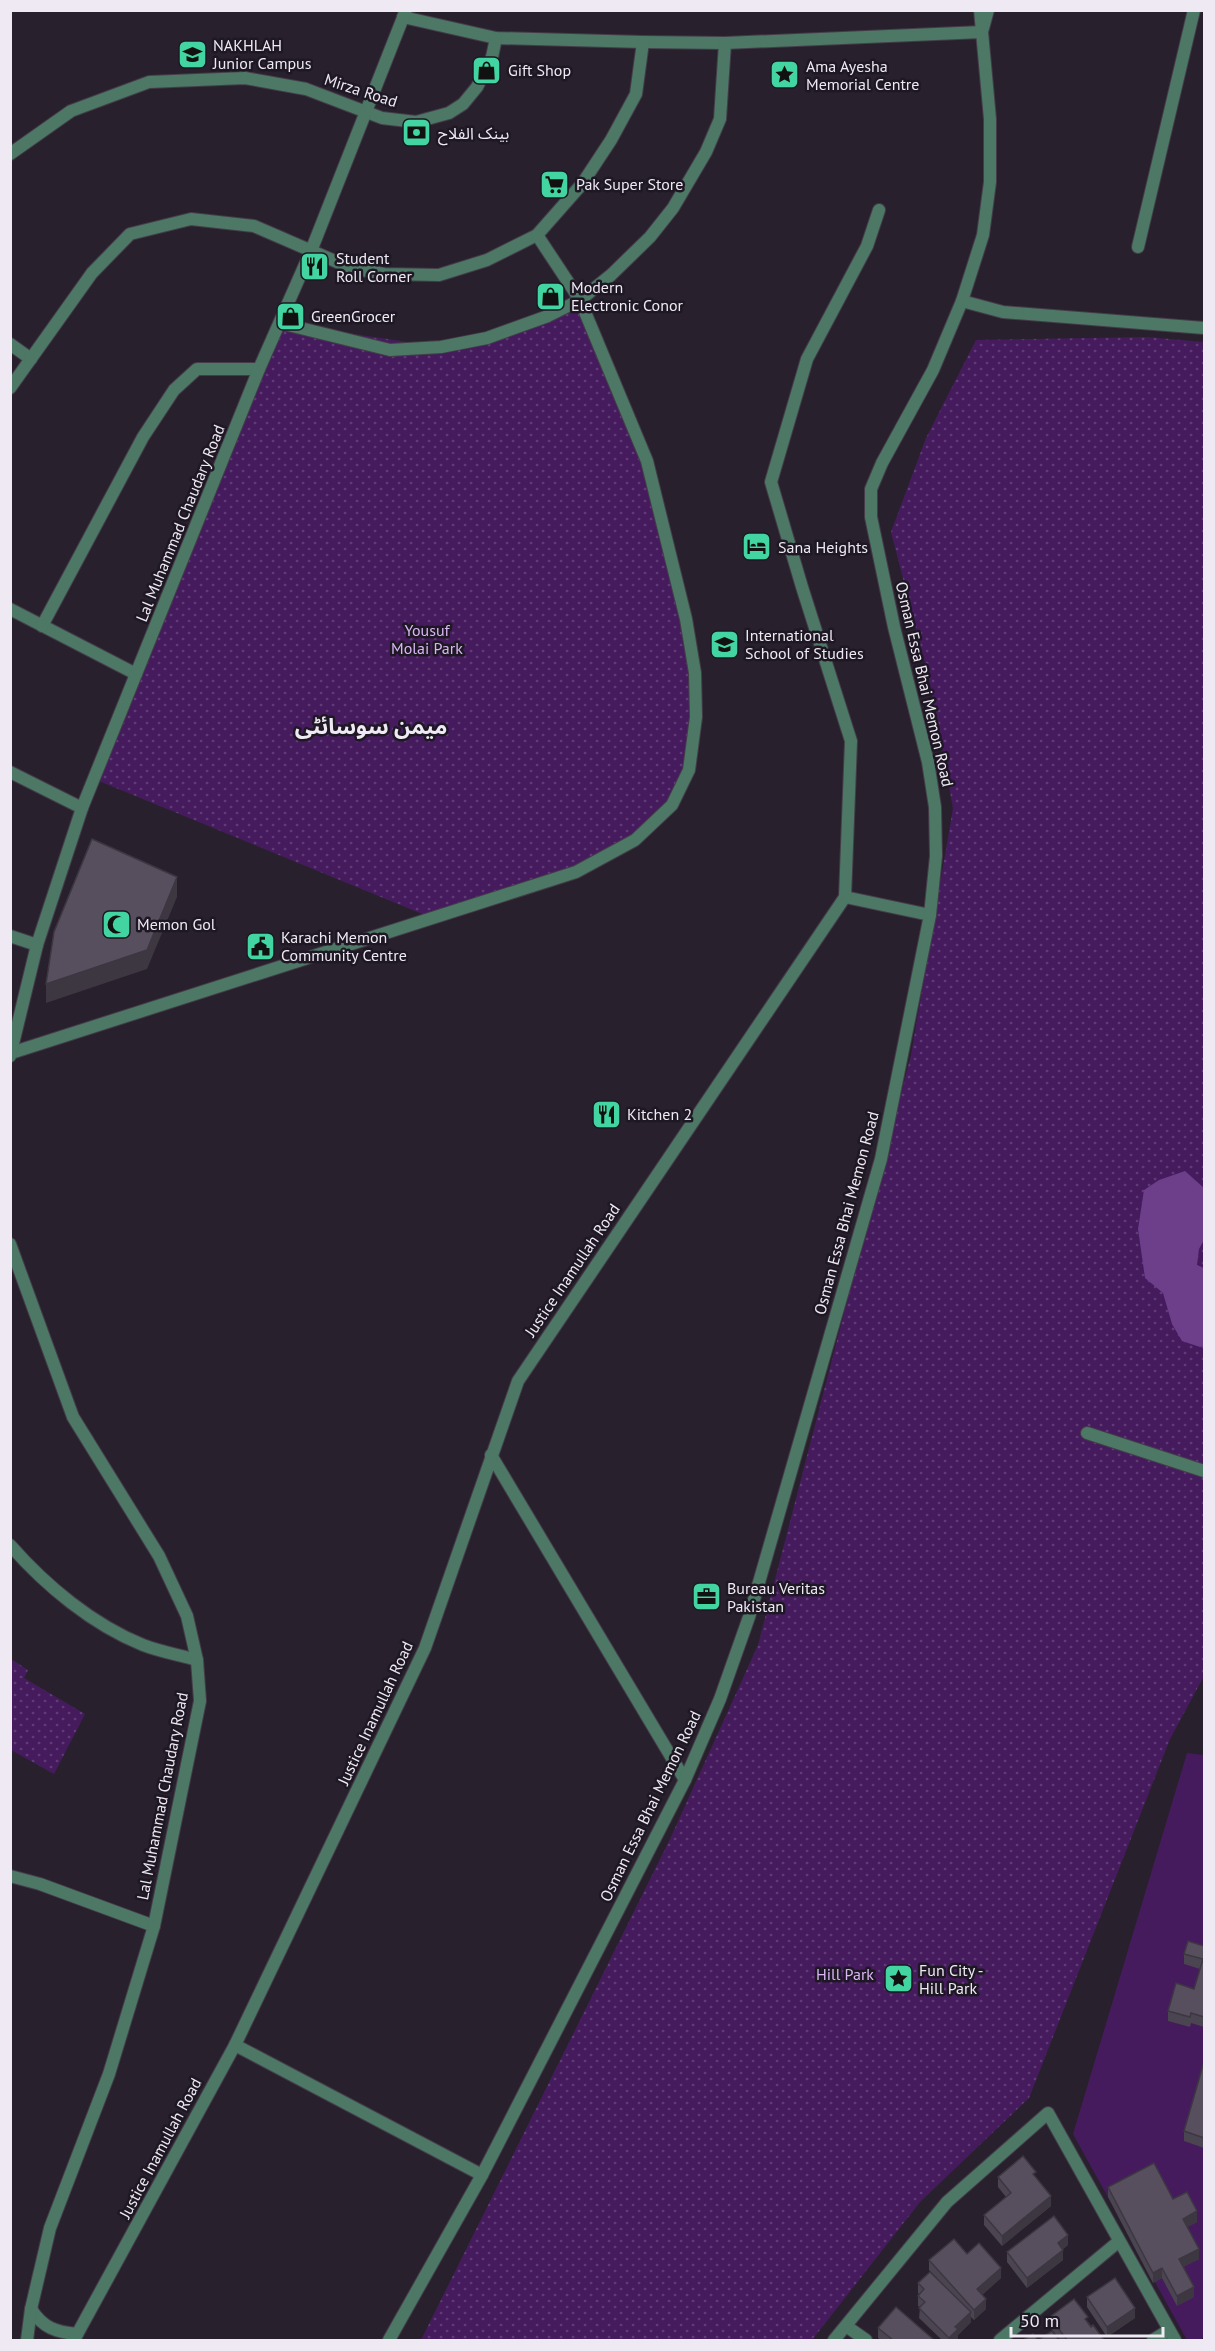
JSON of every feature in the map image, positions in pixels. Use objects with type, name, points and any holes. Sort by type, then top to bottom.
[{"type":"street","name":"Osman Essa Bhai Memon Road","points":[[389,2340],[482,2175],[685,1780],[720,1699],[749,1617],[878,1170],[930,915],[936,856],[935,807],[928,762],[894,627],[871,517],[871,489],[882,462],[933,370],[962,302],[983,235],[990,183],[990,119],[980,10]]},
{"type":"street","points":[[405,14],[496,38],[725,43],[982,32],[988,10]]},
{"type":"street","points":[[1138,248],[1194,10]]},
{"type":"street","name":"Lal Muhammad Chaudary Road","points":[[11,1055],[37,945],[82,808],[259,369],[311,251],[405,14]]},
{"type":"street","name":"Mirza Road","points":[[10,154],[71,111],[149,82],[245,78],[306,89],[382,118],[417,122],[448,113],[463,104],[477,87],[492,57],[496,38]]},
{"type":"street","points":[[10,388],[92,273],[130,234],[191,219],[254,226],[351,268],[384,274],[439,275],[487,260],[537,235],[582,184],[612,140],[636,94],[643,42]]},
{"type":"street","points":[[279,323],[390,350],[441,347],[487,338],[548,316],[580,300],[611,275],[650,237],[673,208],[706,152],[720,119],[725,43]]},
{"type":"street","points":[[879,210],[867,246],[807,359],[771,482],[851,741],[845,897],[930,915]]},
{"type":"street","points":[[11,1055],[576,872],[635,840],[672,805],[689,770],[696,717],[695,673],[692,651],[647,461],[580,300],[537,235]]},
{"type":"street","points":[[962,302],[1003,312],[1204,328]]},
{"type":"street","points":[[10,344],[31,359]]},
{"type":"street","points":[[42,626],[142,436],[174,390],[197,369],[259,369]]},
{"type":"street","points":[[10,609],[136,674]]},
{"type":"street","points":[[10,772],[82,808]]},
{"type":"street","name":"Justice Inamullah Road","points":[[75,2337],[235,2045],[425,1648],[518,1381],[845,897]]},
{"type":"street","points":[[10,936],[37,945]]},
{"type":"street","name":"Lal Muhammad Chaudary Road","points":[[10,1244],[73,1417],[159,1556],[188,1616],[197,1659],[200,1701],[154,1926],[109,2074],[50,2228],[31,2309],[27,2340]]},
{"type":"street","points":[[1087,1433],[1204,1471]]},
{"type":"street","points":[[491,1455],[685,1780]]},
{"type":"street","points":[[10,1545],[65,1597],[101,1624],[144,1645],[197,1659]]},
{"type":"street","points":[[10,1876],[40,1884],[154,1926]]},
{"type":"street","points":[[235,2045],[482,2175]]},
{"type":"street","points":[[834,2340],[947,2202],[1048,2113],[1172,2335],[1154,2340]]},
{"type":"street","points":[[1000,2340],[1118,2242]]},
{"type":"street","points":[[31,2309],[46,2327],[75,2337]]},
{"type":"street","points":[[846,2326],[866,2340]]},
{"type":"green space","name":"Yousuf Molai Park","points":[[580,300],[647,461],[695,673],[689,770],[672,805],[635,840],[576,872],[432,918],[94,779],[280,323],[441,347]]},
{"type":"green space","name":"Hill Park","points":[[1147,337],[1204,342],[1204,1676],[1170,1739],[1029,2098],[920,2202],[812,2340],[421,2340],[670,1839],[758,1645],[911,1055],[953,808],[929,679],[891,532],[926,438],[976,340]]},
{"type":"green space","points":[[11,1659],[28,1670],[24,1678],[85,1714],[54,1774],[11,1750]]},
{"type":"green space","points":[[1187,1753],[1204,1755],[1204,2335],[1201,2340],[1187,2340],[1073,2134]]},
{"type":"shaded area","points":[[1185,1171],[1204,1188],[1204,1240],[1199,1249],[1197,1265],[1204,1268],[1204,1346],[1200,1347],[1182,1341],[1172,1324],[1163,1293],[1145,1278],[1138,1229],[1144,1190],[1159,1180]]},
{"type":"building","name":"Memon Gol","points":[[92,839],[177,877],[147,950],[46,984],[54,932]]},
{"type":"building","points":[[1188,1941],[1204,1946],[1204,2017],[1191,2013],[1190,2017],[1168,2011],[1176,1983],[1194,1989],[1203,1959],[1184,1954]]},
{"type":"building","points":[[1204,2062],[1204,2138],[1184,2131]]},
{"type":"building","points":[[1023,2156],[1036,2172],[1033,2174],[1051,2196],[1002,2236],[984,2215],[1011,2193],[998,2177]]},
{"type":"building","points":[[1154,2163],[1173,2199],[1187,2192],[1197,2211],[1183,2219],[1199,2249],[1179,2259],[1194,2287],[1177,2296],[1162,2268],[1153,2273],[1108,2187]]},
{"type":"building","points":[[1054,2216],[1068,2235],[1058,2243],[1063,2250],[1027,2278],[1007,2252]]},
{"type":"building","points":[[954,2239],[967,2254],[979,2243],[1001,2268],[977,2289],[986,2299],[974,2310],[929,2260]]},
{"type":"building","points":[[930,2272],[971,2312],[955,2327],[958,2329],[949,2338],[919,2308],[925,2302],[918,2296],[924,2289],[918,2283]]},
{"type":"building","points":[[1115,2278],[1135,2308],[1107,2327],[1087,2297]]},
{"type":"building","points":[[1074,2299],[1088,2317],[1085,2319],[1091,2327],[1093,2325],[1104,2340],[1067,2340],[1050,2317]]},
{"type":"building","points":[[896,2307],[934,2340],[893,2340],[878,2328]]},
{"type":"building","points":[[1052,2331],[1059,2340],[1038,2340]]},
{"type":"building","points":[[1033,2334],[1038,2340],[1023,2340]]},
{"type":"place","name":"NAKHLAH Junior Campus","points":[[192,54]]},
{"type":"place","name":"Gift Shop","points":[[487,70]]},
{"type":"place","name":"Ama Ayesha Memorial Centre","points":[[785,75]]},
{"type":"place","name":"بینک الفلاح","points":[[417,133]]},
{"type":"place","name":"Pak Super Store","points":[[555,184]]},
{"type":"place","name":"Student Roll Corner","points":[[315,267]]},
{"type":"place","name":"Modern Electronic Conor","points":[[550,296]]},
{"type":"place","name":"GreenGrocer","points":[[290,316]]},
{"type":"place","name":"Sana Heights","points":[[757,547]]},
{"type":"place","name":"International School of Studies","points":[[724,644]]},
{"type":"place","name":"Memon Gol","points":[[116,924]]},
{"type":"place","name":"Karachi Memon Community Centre","points":[[260,946]]},
{"type":"place","name":"Kitchen 2","points":[[606,1114]]},
{"type":"place","name":"Bureau Veritas Pakistan","points":[[706,1597]]},
{"type":"place","name":"Fun City - Hill Park","points":[[898,1979]]},
{"type":"district","name":"میمن سوسائٹی","points":[[371,726]]}]
